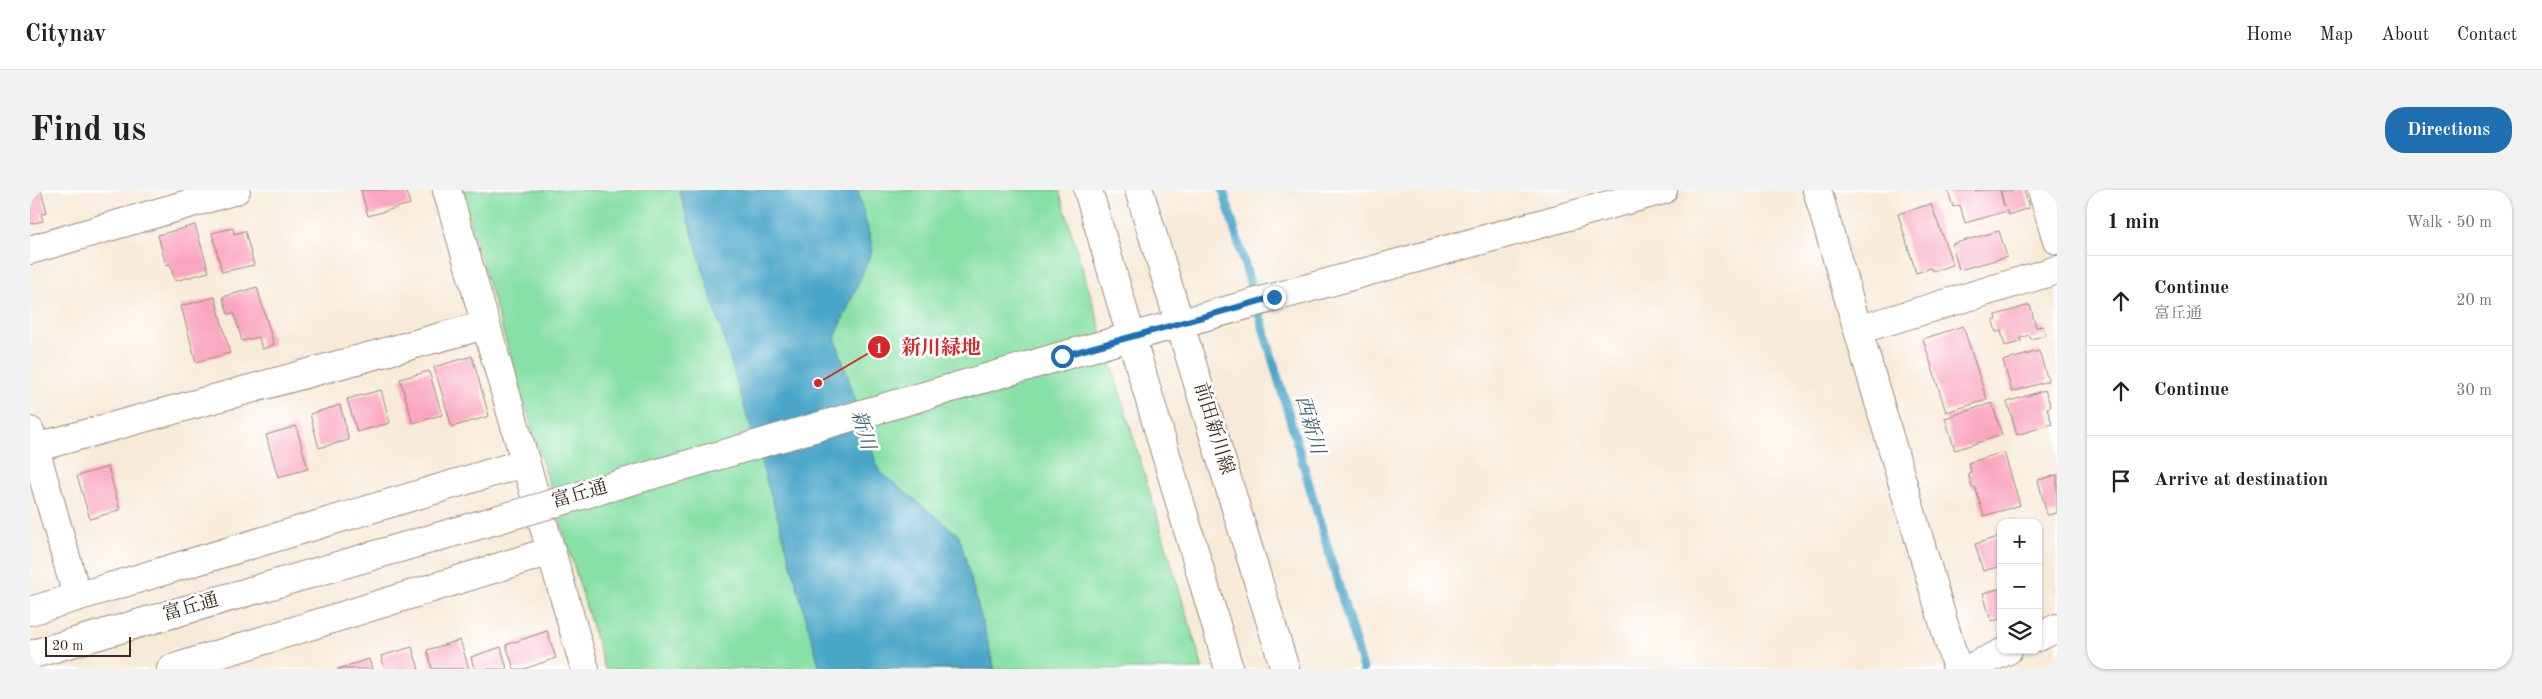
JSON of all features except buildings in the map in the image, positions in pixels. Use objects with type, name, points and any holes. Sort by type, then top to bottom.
[{"type":"street","points":[[30,250],[236,190]]},
{"type":"street","points":[[447,190],[524,463],[585,669]]},
{"type":"street","points":[[1088,190],[1230,669]]},
{"type":"street","name":"前田新川線","points":[[1139,190],[1285,669]]},
{"type":"street","name":"富丘通","points":[[30,655],[1180,322],[1663,190]]},
{"type":"street","points":[[1816,190],[1957,669]]},
{"type":"street","points":[[2042,190],[2057,240]]},
{"type":"street","points":[[1858,330],[2057,270]]},
{"type":"street","points":[[76,596],[32,442],[485,325]]},
{"type":"street","points":[[30,611],[524,463]]},
{"type":"street","points":[[172,669],[551,551]]},
{"type":"street","points":[[2042,634],[2057,628]]},
{"type":"street","points":[[1968,669],[2000,654]]},
{"type":"green space","points":[[460,190],[1059,190],[1203,669],[605,669]]},
{"type":"water","name":"新川","points":[[679,190],[858,190],[873,249],[835,338],[879,471],[959,535],[995,669],[820,669],[781,529]]},
{"type":"waterway","name":"西新川","points":[[1223,190],[1363,669]]},
{"type":"place","name":"新川緑地","points":[[818,383]]},
{"type":"route","points":[[1062,356],[1274,297]]}]
